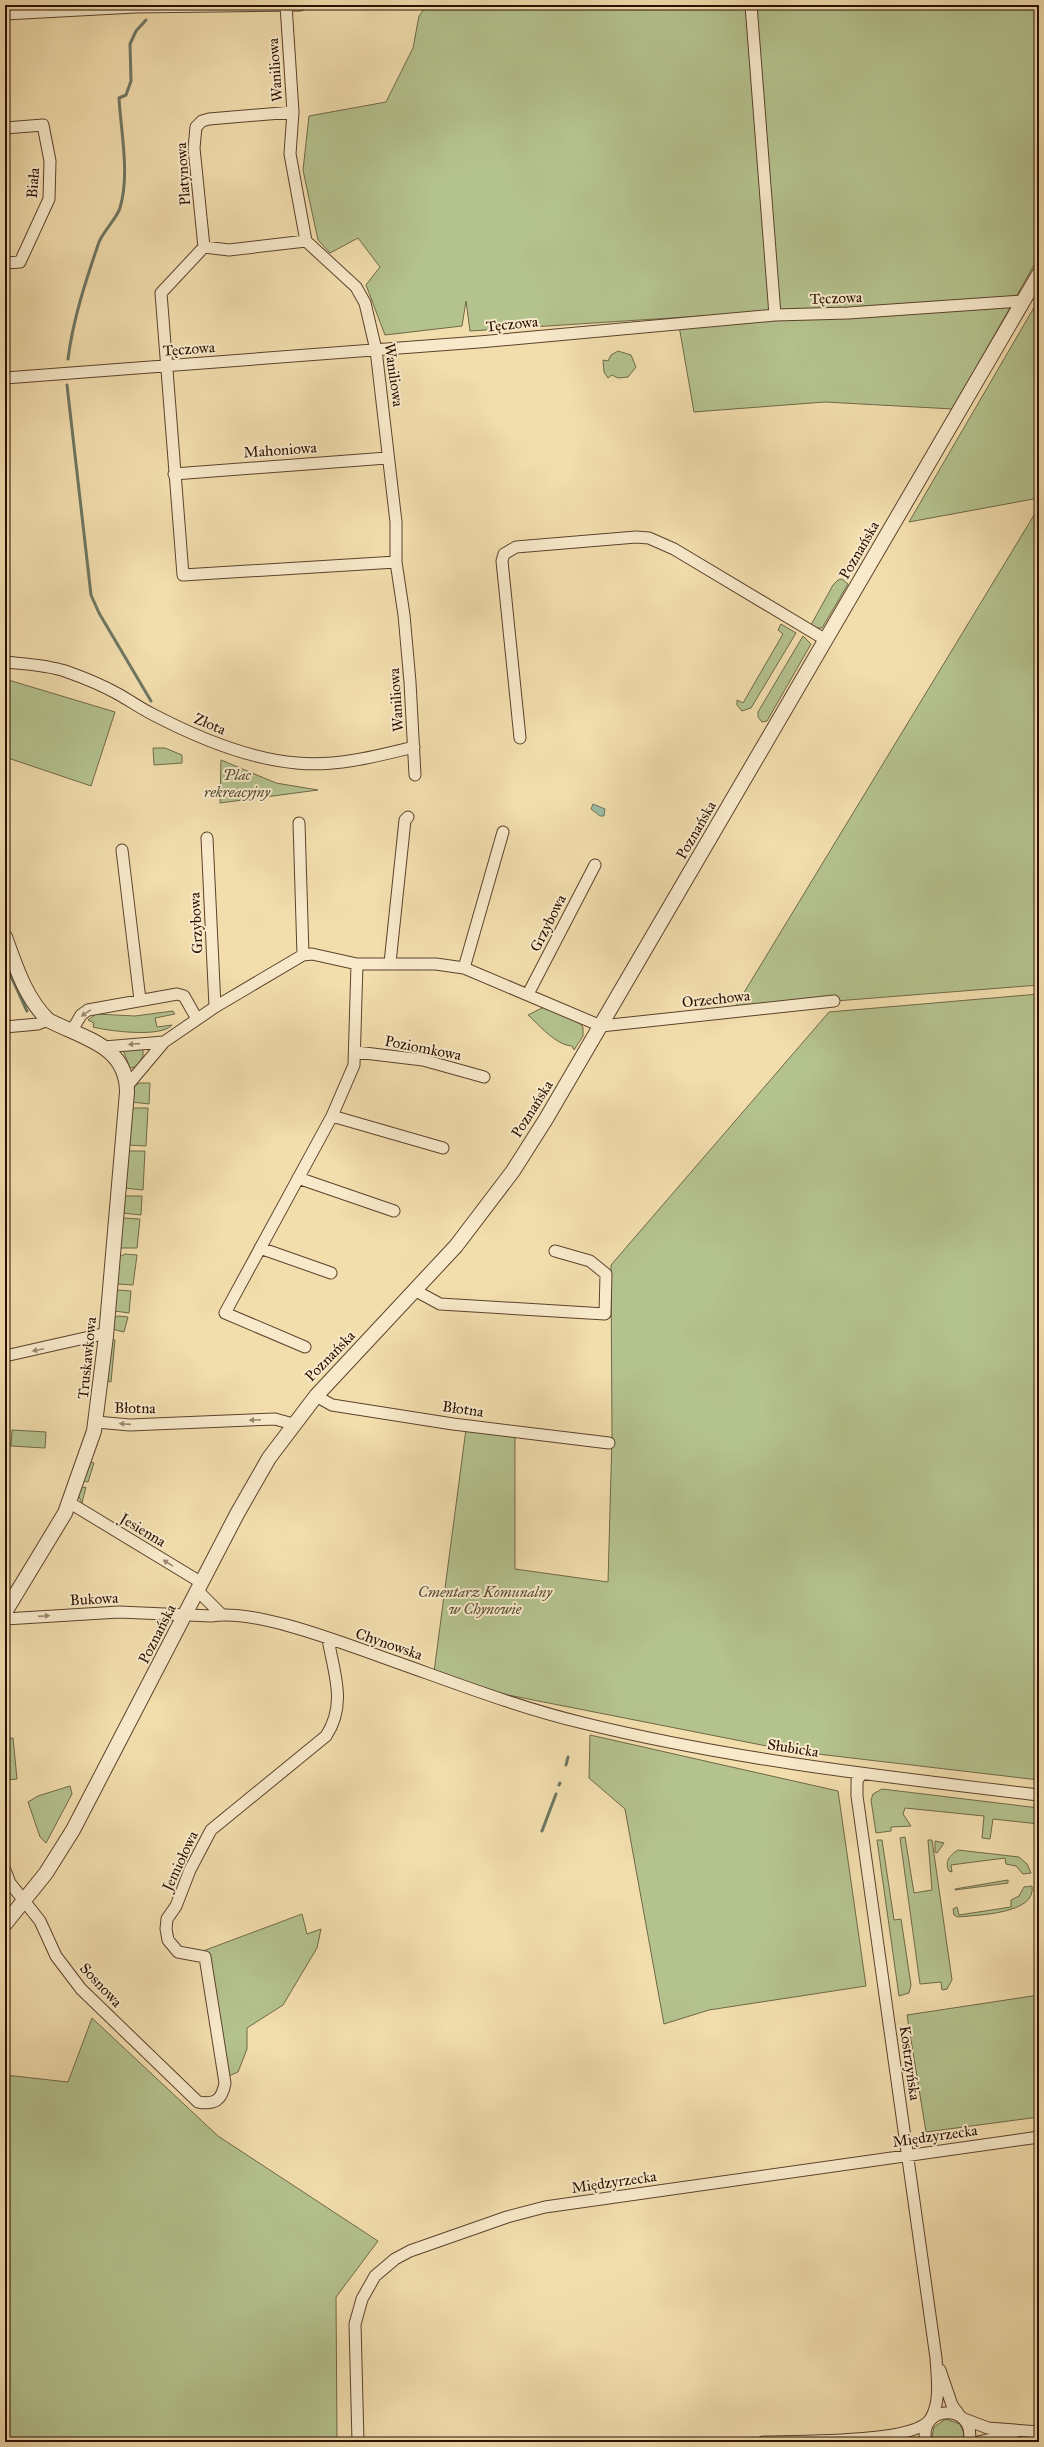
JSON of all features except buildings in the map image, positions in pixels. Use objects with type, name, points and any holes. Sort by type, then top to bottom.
[{"type":"street","name":"Waniliowa","points":[[286,5],[293,112],[290,154],[306,241],[356,287],[365,303],[376,350],[383,404],[387,458],[396,522],[396,562],[404,615],[415,775]]},
{"type":"street","points":[[5,14],[21,9],[135,6],[300,5]]},
{"type":"street","points":[[751,5],[775,315]]},
{"type":"street","name":"Platynowa","points":[[204,247],[194,148],[196,127],[202,121],[209,119],[293,112]]},
{"type":"street","name":"Biała","points":[[5,128],[43,125],[50,161],[50,199],[20,262],[5,263]]},
{"type":"street","points":[[306,241],[229,250],[204,247],[161,293],[183,575],[396,562]]},
{"type":"street","name":"Poznańska","points":[[5,1924],[46,1873],[73,1830],[257,1479],[293,1424],[316,1396],[416,1291],[483,1213],[513,1171],[601,1026],[1039,274]]},
{"type":"street","name":"Tęczowa","points":[[5,378],[376,350],[775,315],[848,313],[1022,301]]},
{"type":"street","name":"Mahoniowa","points":[[174,474],[387,458]]},
{"type":"street","points":[[520,738],[502,561],[504,554],[516,547],[618,538],[649,538],[674,549],[826,640]]},
{"type":"street","name":"Złota","points":[[5,662],[63,671],[117,693],[152,714],[198,736],[220,745],[256,755],[296,763],[314,764],[345,761],[414,747]]},
{"type":"street","points":[[390,964],[405,820],[408,817]]},
{"type":"street","points":[[299,823],[303,955]]},
{"type":"street","points":[[464,968],[503,832]]},
{"type":"street","name":"Grzybowa","points":[[208,838],[215,1007]]},
{"type":"street","points":[[122,850],[140,1000]]},
{"type":"street","name":"Grzybowa","points":[[528,994],[595,865]]},
{"type":"street","points":[[5,937],[25,990],[48,1020],[38,1024],[5,1027]]},
{"type":"street","points":[[127,1086],[164,1042],[215,1007],[303,955],[312,954],[357,964],[436,964],[464,968],[601,1026]]},
{"type":"street","points":[[305,1347],[225,1313],[332,1116],[354,1065],[356,1052],[355,1016],[357,964]]},
{"type":"street","points":[[71,1032],[81,1015],[88,1010],[177,994],[184,996],[197,1019]]},
{"type":"street","name":"Orzechowa","points":[[601,1026],[834,1000]]},
{"type":"street","name":"Truskawkowa","points":[[5,1612],[60,1524],[70,1502],[96,1422],[107,1333],[127,1086],[120,1062],[104,1047],[48,1020]]},
{"type":"street","name":"Truskawkowa","points":[[104,1047],[164,1042]]},
{"type":"street","name":"Poziomkowa","points":[[356,1052],[423,1060],[484,1077]]},
{"type":"street","points":[[332,1116],[443,1148]]},
{"type":"street","points":[[298,1178],[394,1211]]},
{"type":"street","points":[[260,1248],[331,1273]]},
{"type":"street","points":[[416,1291],[440,1304],[605,1314],[606,1274],[590,1261],[555,1250]]},
{"type":"street","points":[[5,1356],[107,1333]]},
{"type":"street","name":"Błotna","points":[[316,1396],[332,1405],[452,1424],[610,1443]]},
{"type":"street","name":"Błotna","points":[[96,1422],[130,1425],[275,1420],[293,1424]]},
{"type":"street","name":"Jesienna","points":[[70,1502],[200,1587]]},
{"type":"street","points":[[200,1587],[221,1614]]},
{"type":"street","name":"Bukowa","points":[[5,1619],[119,1612],[186,1615]]},
{"type":"street","name":"Chynowska","points":[[186,1615],[221,1614],[282,1624],[545,1712]]},
{"type":"street","name":"Jemiołowa","points":[[198,2102],[209,2104],[217,2101],[223,2094],[225,2083],[205,1957],[178,1952],[168,1940],[166,1929],[167,1919],[176,1906],[201,1847],[211,1830],[326,1736],[334,1724],[338,1707],[338,1695],[328,1639]]},
{"type":"street","name":"Słubicka","points":[[545,1712],[585,1724],[776,1762],[861,1774],[1039,1795]]},
{"type":"street","name":"Kostrzyńska","points":[[861,1774],[857,1781],[858,1796],[936,2358]]},
{"type":"street","name":"Sosnowa","points":[[5,1870],[10,1883],[40,1920],[56,1956],[81,1989],[198,2102]]},
{"type":"street","name":"Międzyrzecka","points":[[358,2442],[355,2341],[357,2311],[375,2276],[402,2255],[507,2217],[545,2207],[1039,2137]]},
{"type":"street","points":[[936,2358],[947,2393],[970,2433],[969,2442]]},
{"type":"street","points":[[926,2442],[926,2428],[931,2419],[936,2400],[936,2358]]},
{"type":"street","points":[[876,2438],[917,2429],[931,2419],[945,2412],[988,2428],[1039,2432]]},
{"type":"street","points":[[978,2442],[1026,2432]]},
{"type":"street","points":[[763,2442],[876,2438],[904,2442]]},
{"type":"green space","points":[[427,5],[1039,5],[1039,256],[953,409],[825,402],[694,412],[678,320],[748,313],[470,331],[466,301],[462,326],[385,335],[366,285],[380,267],[358,238],[330,253],[318,240],[303,170],[309,116],[386,102],[413,48],[419,16]]},
{"type":"green space","points":[[1039,299],[1039,498],[909,522]]},
{"type":"green space","points":[[618,351],[631,355],[636,367],[628,377],[618,378],[612,375],[608,378],[604,372],[603,360],[608,361],[611,355]]},
{"type":"green space","points":[[1039,507],[1039,985],[734,1009]]},
{"type":"green space","points":[[842,579],[848,584],[822,628],[817,628],[811,625],[833,585],[838,580]]},
{"type":"green space","points":[[781,624],[796,633],[751,708],[742,711],[737,705],[737,700],[743,703],[783,634],[778,630]]},
{"type":"green space","points":[[803,636],[811,644],[767,721],[762,722],[758,717],[758,712]]},
{"type":"green space","points":[[5,679],[115,712],[91,786],[5,757]]},
{"type":"green space","points":[[153,748],[165,748],[182,755],[182,763],[154,765]]},
{"type":"green space","name":"Plac rekreacyjny","points":[[221,760],[276,783],[318,790],[220,803]]},
{"type":"green space","name":"Cmentarz Komunalny w Chynowie","points":[[1039,994],[1039,1780],[792,1751],[508,1695],[434,1672],[466,1429],[515,1433],[515,1569],[608,1582],[612,1437],[611,1265],[829,1012]]},
{"type":"green space","points":[[544,1007],[579,1023],[583,1027],[583,1036],[574,1050],[572,1046],[566,1045],[554,1039],[528,1015]]},
{"type":"green space","points":[[173,1011],[175,1014],[155,1018],[157,1027],[172,1025],[166,1029],[157,1031],[122,1032],[100,1029],[93,1027],[94,1023],[88,1020],[96,1014],[135,1016]]},
{"type":"green space","points":[[143,1049],[143,1056],[137,1067],[130,1068],[123,1050]]},
{"type":"green space","points":[[140,1083],[150,1083],[149,1104],[132,1102],[134,1086]]},
{"type":"green space","points":[[131,1108],[148,1108],[146,1146],[128,1145]]},
{"type":"green space","points":[[127,1151],[145,1151],[143,1190],[124,1188]]},
{"type":"green space","points":[[142,1196],[141,1215],[122,1213],[123,1197]]},
{"type":"green space","points":[[124,1218],[140,1219],[137,1248],[121,1248],[119,1244],[121,1220]]},
{"type":"green space","points":[[125,1254],[137,1255],[133,1285],[117,1284],[119,1257]]},
{"type":"green space","points":[[115,1291],[131,1291],[129,1313],[115,1311]]},
{"type":"green space","points":[[118,1316],[128,1317],[124,1332],[112,1329],[113,1318]]},
{"type":"green space","points":[[111,1339],[115,1340],[111,1382],[107,1381]]},
{"type":"green space","points":[[12,1430],[46,1432],[45,1448],[11,1446]]},
{"type":"green space","points":[[90,1462],[94,1463],[88,1482],[83,1481]]},
{"type":"green space","points":[[86,1487],[82,1503],[78,1495],[81,1488]]},
{"type":"green space","points":[[590,1735],[838,1791],[866,1986],[709,2010],[664,2024],[625,1809],[589,1778]]},
{"type":"green space","points":[[13,1738],[17,1779],[5,1780],[5,1739]]},
{"type":"green space","points":[[70,1786],[72,1794],[46,1843],[40,1837],[28,1802],[38,1796]]},
{"type":"green space","points":[[882,1789],[1039,1808],[1039,1824],[993,1819],[990,1839],[982,1838],[984,1816],[905,1808],[903,1814],[911,1826],[891,1827],[891,1831],[876,1833],[871,1800],[873,1794]]},
{"type":"green space","points":[[905,1837],[914,1893],[932,1890],[928,1840],[932,1840],[952,1980],[947,1989],[942,1990],[941,1982],[920,1984],[900,1838]]},
{"type":"green space","points":[[877,1840],[882,1840],[894,1920],[901,1919],[911,1985],[909,1993],[899,1996]]},
{"type":"green space","points":[[935,1841],[944,1843],[937,1853],[935,1852]]},
{"type":"green space","points":[[958,1850],[1019,1857],[1027,1864],[1031,1873],[1023,1874],[1016,1866],[1006,1864],[1005,1858],[951,1865],[952,1872],[949,1871],[947,1865],[949,1859]]},
{"type":"green space","points":[[1008,1880],[1008,1883],[955,1890],[955,1889]]},
{"type":"green space","points":[[1032,1886],[1031,1895],[1025,1902],[1016,1908],[991,1914],[958,1917],[954,1915],[953,1909],[957,1907],[959,1915],[1011,1907],[1011,1900],[1019,1896],[1024,1887]]},
{"type":"green space","points":[[302,1914],[307,1934],[321,1929],[317,1948],[283,2005],[247,2028],[247,2049],[238,2072],[224,2078],[203,1951]]},
{"type":"green space","points":[[1039,1995],[1039,2117],[926,2132],[907,2015]]},
{"type":"green space","points":[[92,2018],[218,2136],[378,2241],[336,2297],[337,2438],[251,2442],[5,2442],[5,2075],[68,2082]]},
{"type":"green space","points":[[946,2419],[960,2424],[964,2433],[962,2442],[933,2442],[932,2437],[934,2427]]},
{"type":"shaded area","points":[[593,804],[605,809],[604,816],[600,816],[591,809]]},
{"type":"waterway","points":[[68,359],[77,314],[99,242],[116,216],[120,208],[123,195],[125,167],[119,98],[126,95],[131,81],[130,44],[136,31],[146,20]]},
{"type":"waterway","points":[[67,385],[91,595],[99,613],[151,701]]},
{"type":"waterway","points":[[5,963],[27,1011]]},
{"type":"waterway","points":[[566,1765],[568,1757]]},
{"type":"waterway","points":[[542,1831],[556,1794]]}]
